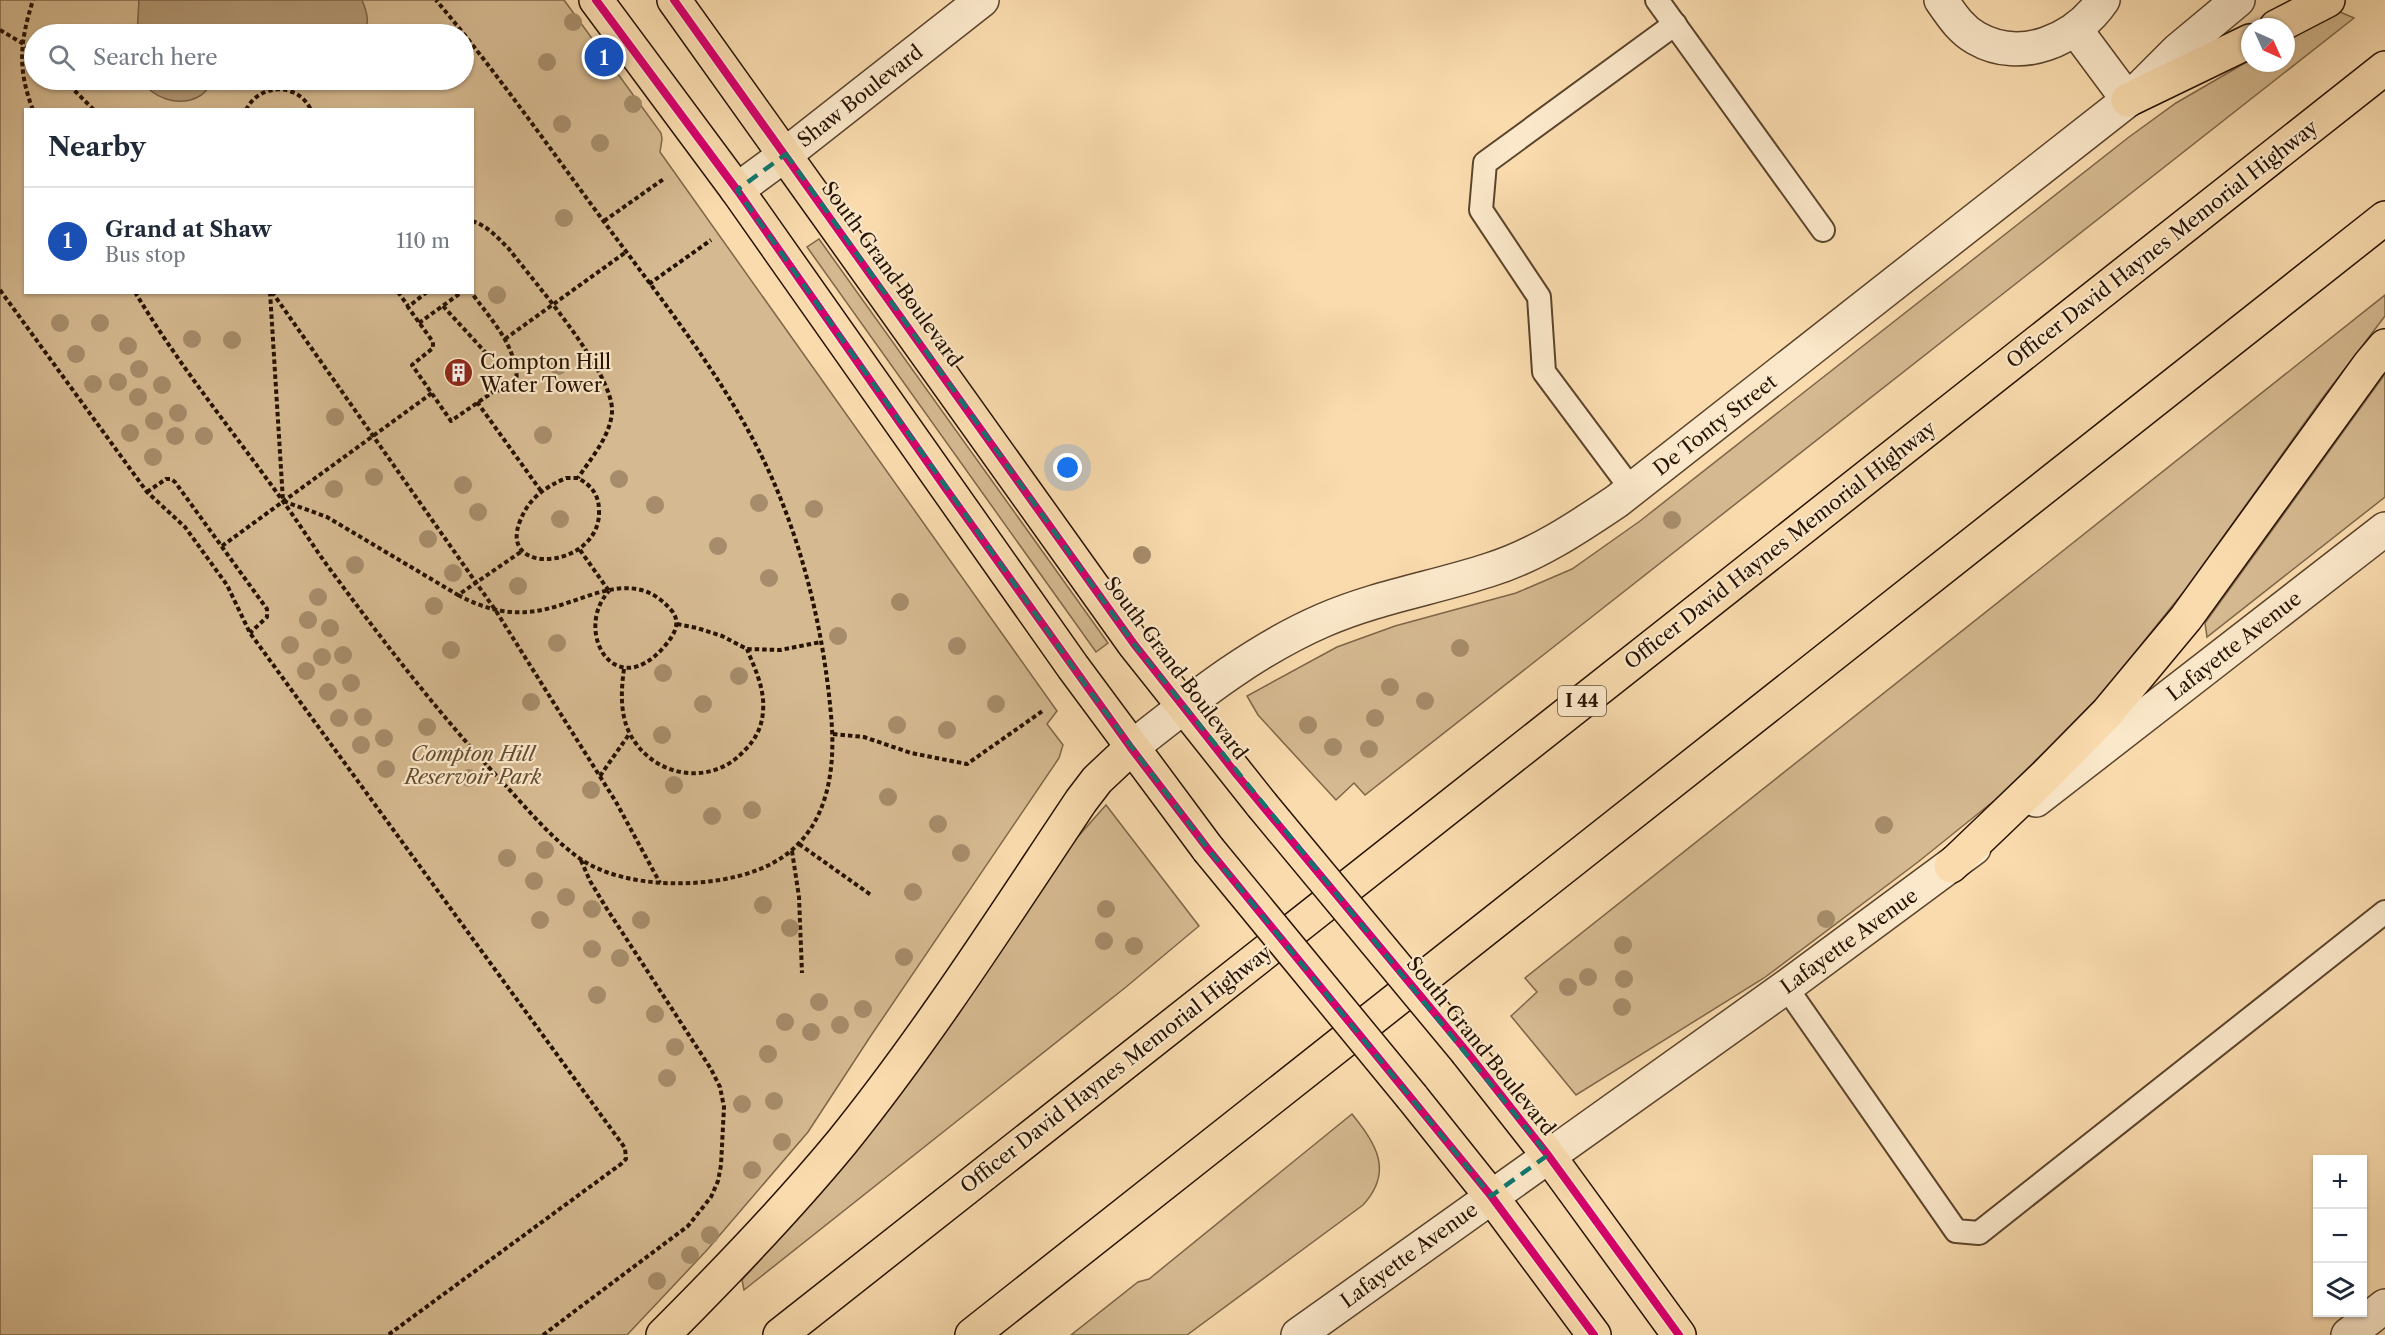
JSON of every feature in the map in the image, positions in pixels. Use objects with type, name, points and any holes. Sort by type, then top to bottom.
[{"type":"main road","points":[[596,0],[737,189],[946,489],[1131,748],[1208,849],[1491,1196],[1594,1335]]},
{"type":"main road","name":"South Grand Boulevard","points":[[674,0],[1134,644],[1262,805],[1467,1052],[1548,1155],[1679,1335]]},
{"type":"main road","points":[[2293,18],[2328,0]]},
{"type":"main road","points":[[2128,100],[2241,45]]},
{"type":"main road","name":"Officer David Haynes Memorial Highway","points":[[780,1335],[2385,68]]},
{"type":"main road","points":[[972,1335],[2385,218]]},
{"type":"main road","points":[[1951,866],[2107,713],[2186,618],[2385,346]]},
{"type":"main road","points":[[663,1335],[767,1228],[841,1142],[910,1053],[1081,801],[1097,780],[1131,748]]},
{"type":"street","name":"Shaw Boulevard","points":[[737,189],[786,154],[982,0]]},
{"type":"street","points":[[1941,0],[1959,24],[1976,38],[1999,46],[2025,48],[2052,43],[2076,30],[2092,16],[2103,0]]},
{"type":"street","name":"De Tonty Street","points":[[1131,748],[1183,706],[1236,668],[1322,620],[1360,605],[1490,570],[1518,559],[1573,531],[1632,490],[2128,100],[2178,50],[2238,0]]},
{"type":"street","points":[[2076,30],[2128,100]]},
{"type":"street","name":"Lafayette Avenue","points":[[1298,1335],[1786,987],[1951,866],[2385,529]]},
{"type":"street","points":[[2348,1335],[2385,1306]]},
{"type":"lane","points":[[1657,0],[1823,230]]},
{"type":"lane","points":[[1632,490],[1544,372],[1539,297],[1481,210],[1485,163],[1675,24]]},
{"type":"lane","points":[[1786,987],[1956,1231],[1979,1233],[2385,912]]},
{"type":"path","points":[[27,24],[33,0]]},
{"type":"path","points":[[436,0],[455,24]]},
{"type":"path","points":[[0,30],[22,43]]},
{"type":"path","points":[[24,35],[21,68],[24,78]]},
{"type":"path","points":[[136,294],[193,380],[386,645],[466,742],[512,793],[580,858],[614,874],[660,883],[691,882],[751,872],[775,863],[792,851],[819,816],[827,792],[832,762],[833,734],[829,685],[821,642],[800,557],[772,477],[755,442],[715,377],[509,91],[474,47]]},
{"type":"path","points":[[27,90],[32,108]]},
{"type":"path","points":[[74,90],[92,108]]},
{"type":"path","points":[[248,108],[258,95],[268,90]]},
{"type":"path","points":[[286,90],[302,97],[310,108]]},
{"type":"path","points":[[604,221],[665,178]]},
{"type":"path","points":[[474,222],[481,224],[502,242],[552,305],[597,368],[611,399],[611,419],[604,439],[578,478]]},
{"type":"path","points":[[649,284],[711,240]]},
{"type":"path","points":[[505,339],[626,252]]},
{"type":"path","points":[[0,290],[147,492],[185,526],[227,585],[250,633],[625,1148],[626,1159],[621,1164],[388,1335]]},
{"type":"path","points":[[271,294],[283,501]]},
{"type":"path","points":[[272,294],[477,582],[600,776],[660,883]]},
{"type":"path","points":[[399,294],[433,342],[433,348],[412,365],[451,421],[496,390],[509,392],[517,387],[515,357],[472,294]]},
{"type":"path","points":[[408,307],[424,294]]},
{"type":"path","points":[[419,323],[459,294]]},
{"type":"path","points":[[443,306],[459,326],[482,347],[486,353],[482,357]]},
{"type":"path","points":[[222,546],[432,393]]},
{"type":"path","points":[[477,402],[541,491]]},
{"type":"path","points":[[566,478],[578,478],[593,489],[598,499],[599,514],[596,529],[580,550],[568,556],[539,560],[528,557],[522,551],[516,536],[519,523],[531,500],[541,491],[566,478]]},
{"type":"path","points":[[147,492],[166,479],[171,479],[222,546],[268,613],[264,622],[250,633]]},
{"type":"path","points":[[283,501],[327,517],[472,603],[496,611],[526,612],[556,608],[618,587],[638,588],[653,593],[675,614],[677,624],[673,635],[652,658],[638,667],[624,669],[612,664],[605,655],[595,632],[600,600],[609,591]]},
{"type":"path","points":[[580,550],[609,591]]},
{"type":"path","points":[[458,595],[522,551]]},
{"type":"path","points":[[677,624],[722,636],[747,649],[780,650],[821,642]]},
{"type":"path","points":[[624,669],[622,701],[630,734],[642,751],[657,762],[689,774],[705,774],[723,768],[738,758],[752,743],[760,728],[763,709],[761,687],[747,649]]},
{"type":"path","points":[[833,734],[864,737],[911,753],[967,764],[1044,710]]},
{"type":"path","points":[[600,776],[630,734]]},
{"type":"path","points":[[799,844],[871,896]]},
{"type":"path","points":[[792,851],[799,897],[802,973]]},
{"type":"path","points":[[543,1335],[688,1226],[711,1197],[718,1181],[721,1165],[724,1107],[720,1087],[711,1069],[601,900],[580,858]]},
{"type":"highlighted area","points":[[786,154],[1134,644],[1548,1155],[1491,1196],[1208,849],[1089,690],[737,190]]},
{"type":"green space","name":"Compton Hill Reservoir Park","points":[[0,0],[564,0],[661,133],[660,152],[1057,711],[1047,724],[1063,745],[1059,758],[808,1132],[707,1250],[627,1335],[0,1335]]},
{"type":"green space","points":[[2340,12],[2354,18],[2295,64],[2295,36]]},
{"type":"green space","points":[[2241,65],[2241,72],[2285,72],[1365,795],[1354,783],[1336,800],[1258,715],[1247,696],[1337,647],[1395,626],[1516,593],[1572,569],[1640,521],[2129,137],[2176,103]]},
{"type":"green space","points":[[819,239],[1108,643],[1096,652],[807,247]]},
{"type":"green space","points":[[2385,295],[2385,316],[2321,400],[2185,590],[2092,706],[1995,800],[1918,862],[1764,978],[1576,1095],[1511,1016],[1537,992],[1525,978]]},
{"type":"green space","points":[[2385,374],[2385,497],[2207,637],[2205,623]]},
{"type":"green space","points":[[1106,805],[1199,926],[1126,987],[744,1290],[742,1280],[810,1204],[1074,841]]},
{"type":"green space","points":[[1352,1114],[1368,1136],[1378,1158],[1378,1181],[1363,1205],[1187,1335],[1071,1335],[1138,1282],[1149,1279]]},
{"type":"shaded area","points":[[139,0],[362,0],[367,21],[367,24],[138,24]]},
{"type":"shaded area","points":[[150,90],[207,90],[201,96],[182,101],[166,99]]},
{"type":"cycle path","points":[[596,0],[737,190],[1131,748],[1208,849],[1491,1196],[1594,1335]]},
{"type":"cycle path","points":[[674,0],[1134,644],[1237,775],[1467,1052],[1548,1155],[1679,1335]]},
{"type":"place","name":"Grand at Shaw","points":[[604,57]]},
{"type":"place","name":"Compton Hill Water Tower","points":[[459,373]]}]
